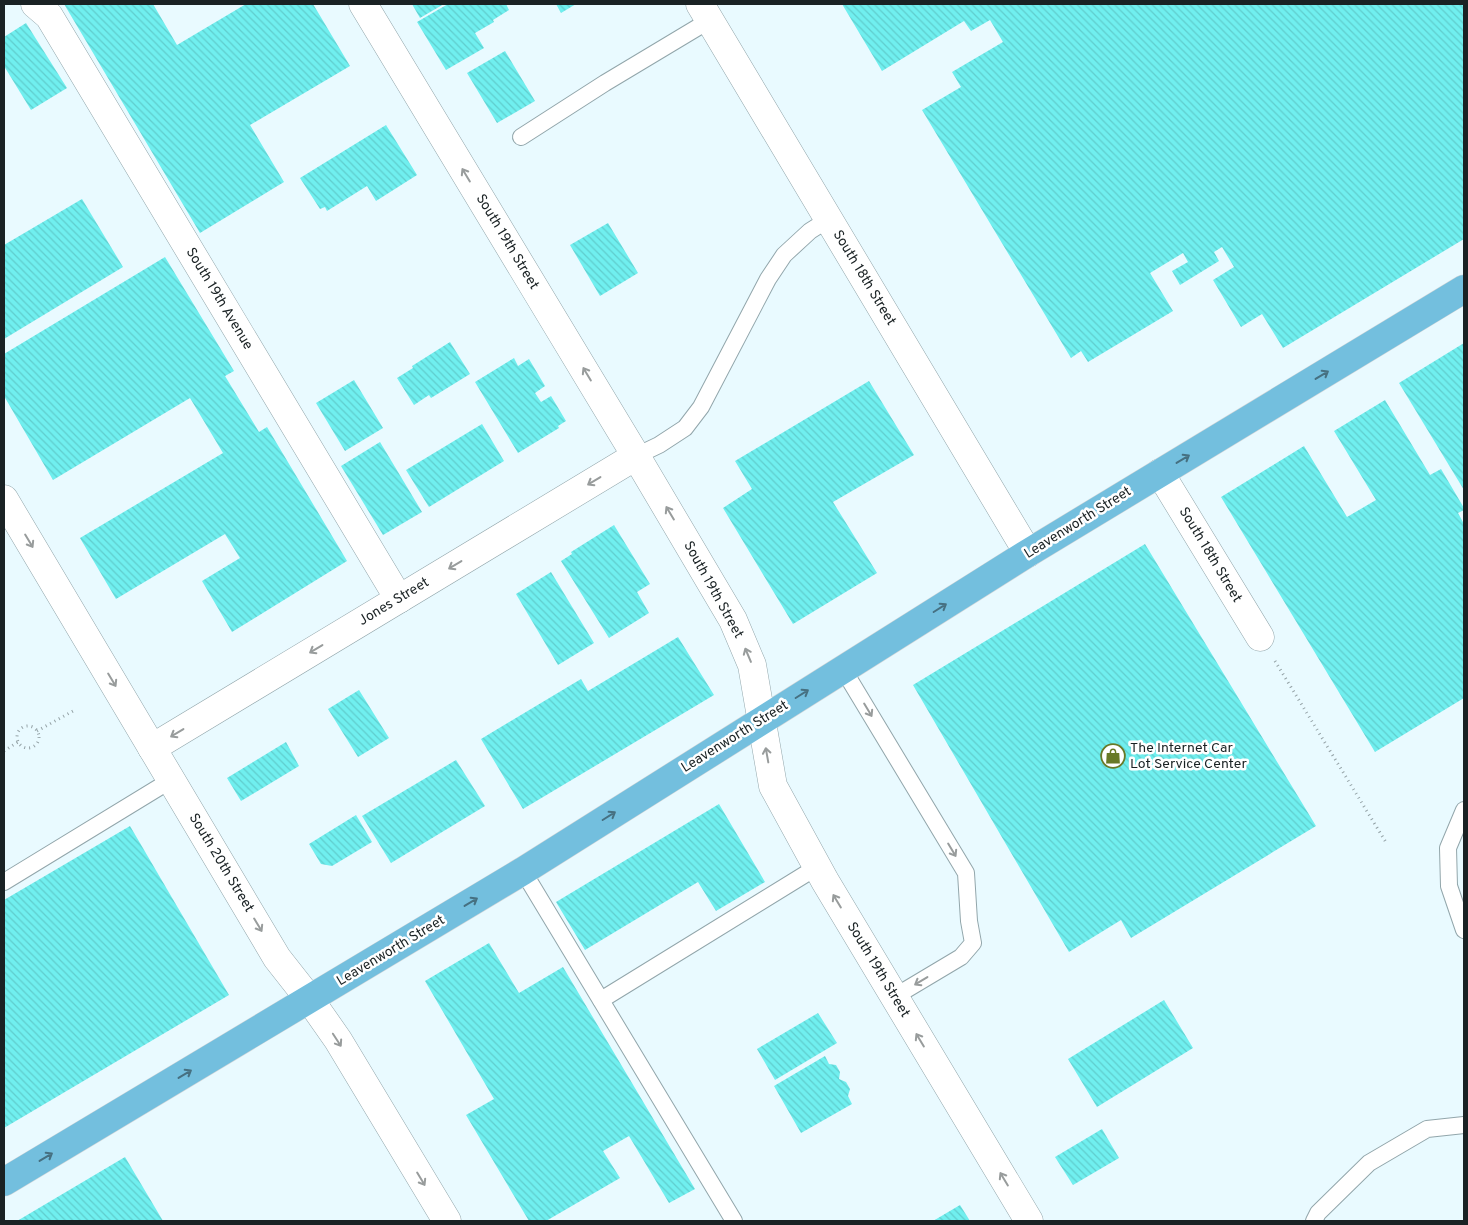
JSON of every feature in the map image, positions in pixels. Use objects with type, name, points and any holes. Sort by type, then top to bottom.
[{"type":"main road","name":"Leavenworth Street","points":[[4,1182],[523,871],[1028,553],[1464,289]]},
{"type":"street","name":"South 19th Avenue","points":[[35,4],[50,16],[399,599]]},
{"type":"street","name":"South 19th Street","points":[[363,4],[733,620],[752,665],[773,786],[817,867],[1029,1221]]},
{"type":"street","name":"South 18th Street","points":[[705,12],[1028,553]]},
{"type":"street","name":"Jones Street","points":[[152,748],[636,456]]},
{"type":"street","name":"South 18th Street","points":[[1160,472],[1260,637]]},
{"type":"street","name":"South 20th Street","points":[[4,499],[277,958],[338,1040],[447,1221]]},
{"type":"lane","points":[[521,137],[605,83],[705,12]]},
{"type":"lane","points":[[636,456],[659,445],[684,428],[701,407],[768,279],[784,255],[810,231],[829,219]]},
{"type":"lane","points":[[843,669],[966,873],[969,921],[973,943],[961,957],[894,997]]},
{"type":"lane","points":[[4,882],[171,780]]},
{"type":"lane","points":[[1464,810],[1448,848],[1449,886],[1464,930]]},
{"type":"lane","points":[[600,1000],[817,867]]},
{"type":"lane","points":[[523,871],[734,1221]]},
{"type":"lane","points":[[1314,1221],[1318,1213],[1369,1163],[1427,1129],[1464,1125]]},
{"type":"path","points":[[1260,637],[1387,844]]},
{"type":"path","points":[[37,731],[73,711]]},
{"type":"path","points":[[30,726],[37,731],[39,739],[33,747],[26,748],[18,742],[16,735],[24,727],[30,726]]},
{"type":"path","points":[[4,751],[18,742]]},
{"type":"building","points":[[64,4],[153,4],[177,45],[246,4],[313,4],[350,66],[250,125],[284,182],[200,233]]},
{"type":"building","points":[[412,4],[444,4],[420,18]]},
{"type":"building","points":[[448,4],[506,4],[509,10],[493,20],[494,22],[475,33],[484,48],[446,70],[417,22]]},
{"type":"building","points":[[556,4],[576,4],[561,13]]},
{"type":"building","points":[[842,4],[1464,4],[1464,239],[1283,348],[1262,314],[1241,327],[1213,280],[1234,267],[1222,247],[1214,252],[1219,261],[1180,285],[1172,271],[1188,262],[1183,253],[1150,273],[1173,311],[1088,362],[1081,351],[1071,358],[922,110],[961,87],[952,72],[1003,42],[990,20],[971,31],[964,21],[882,71]]},
{"type":"building","points":[[26,23],[67,88],[31,110],[4,66],[4,37]]},
{"type":"building","points":[[505,51],[535,101],[497,123],[467,73]]},
{"type":"building","points":[[386,125],[417,175],[376,201],[367,186],[327,211],[325,207],[320,209],[300,178]]},
{"type":"building","points":[[82,199],[123,267],[4,339],[4,245]]},
{"type":"building","points":[[608,223],[638,273],[600,296],[570,245]]},
{"type":"building","points":[[165,257],[234,371],[225,376],[259,432],[267,427],[347,561],[232,632],[202,581],[240,558],[225,534],[116,599],[80,538],[223,453],[190,398],[53,480],[4,396],[4,354]]},
{"type":"building","points":[[450,342],[470,374],[431,398],[429,395],[414,405],[397,378]]},
{"type":"building","points":[[1464,343],[1464,490],[1399,383]]},
{"type":"building","points":[[514,358],[518,366],[529,359],[545,386],[535,393],[541,402],[551,396],[566,421],[558,426],[559,428],[518,453],[475,382]]},
{"type":"building","points":[[354,380],[383,428],[345,451],[316,403]]},
{"type":"building","points":[[869,381],[914,455],[833,502],[877,573],[793,624],[723,508],[752,489],[735,461]]},
{"type":"building","points":[[1385,400],[1430,475],[1441,469],[1464,508],[1464,510],[1458,513],[1464,524],[1464,698],[1375,752],[1221,497],[1304,446],[1347,517],[1376,500],[1334,431]]},
{"type":"building","points":[[482,424],[504,461],[429,507],[406,470]]},
{"type":"building","points":[[380,442],[422,512],[383,535],[341,466]]},
{"type":"building","points":[[614,525],[650,584],[637,592],[649,613],[609,638],[561,561],[572,554],[571,552]]},
{"type":"building","name":"The Internet Car Lot Service Center","points":[[1145,544],[1316,826],[1131,938],[1121,920],[1069,952],[913,685]]},
{"type":"building","points":[[551,572],[594,643],[558,665],[516,594]]},
{"type":"building","points":[[678,637],[714,695],[523,809],[481,739],[581,679],[588,691]]},
{"type":"building","points":[[359,690],[389,738],[358,757],[328,709]]},
{"type":"building","points":[[286,742],[299,766],[241,801],[227,778]]},
{"type":"building","points":[[456,760],[485,806],[391,863],[362,816]]},
{"type":"building","points":[[719,804],[765,882],[716,911],[698,882],[585,950],[556,902]]},
{"type":"building","points":[[356,815],[372,842],[332,866],[321,864],[309,844]]},
{"type":"building","points":[[130,826],[229,995],[4,1128],[4,900]]},
{"type":"building","points":[[489,943],[519,993],[563,967],[695,1189],[669,1203],[629,1136],[603,1151],[620,1178],[546,1221],[529,1221],[466,1115],[494,1099],[425,981]]},
{"type":"building","points":[[1164,1000],[1193,1048],[1097,1107],[1068,1059]]},
{"type":"building","points":[[818,1013],[837,1043],[775,1080],[757,1049]]},
{"type":"building","points":[[825,1056],[829,1064],[836,1065],[840,1072],[839,1079],[846,1082],[850,1089],[848,1096],[852,1104],[801,1133],[774,1086]]},
{"type":"building","points":[[1102,1129],[1119,1158],[1073,1185],[1055,1157]]},
{"type":"building","points":[[125,1157],[163,1221],[17,1221]]},
{"type":"building","points":[[960,1205],[970,1221],[933,1221]]},
{"type":"place","name":"The Internet Car Lot Service Center","points":[[1113,756]]}]
